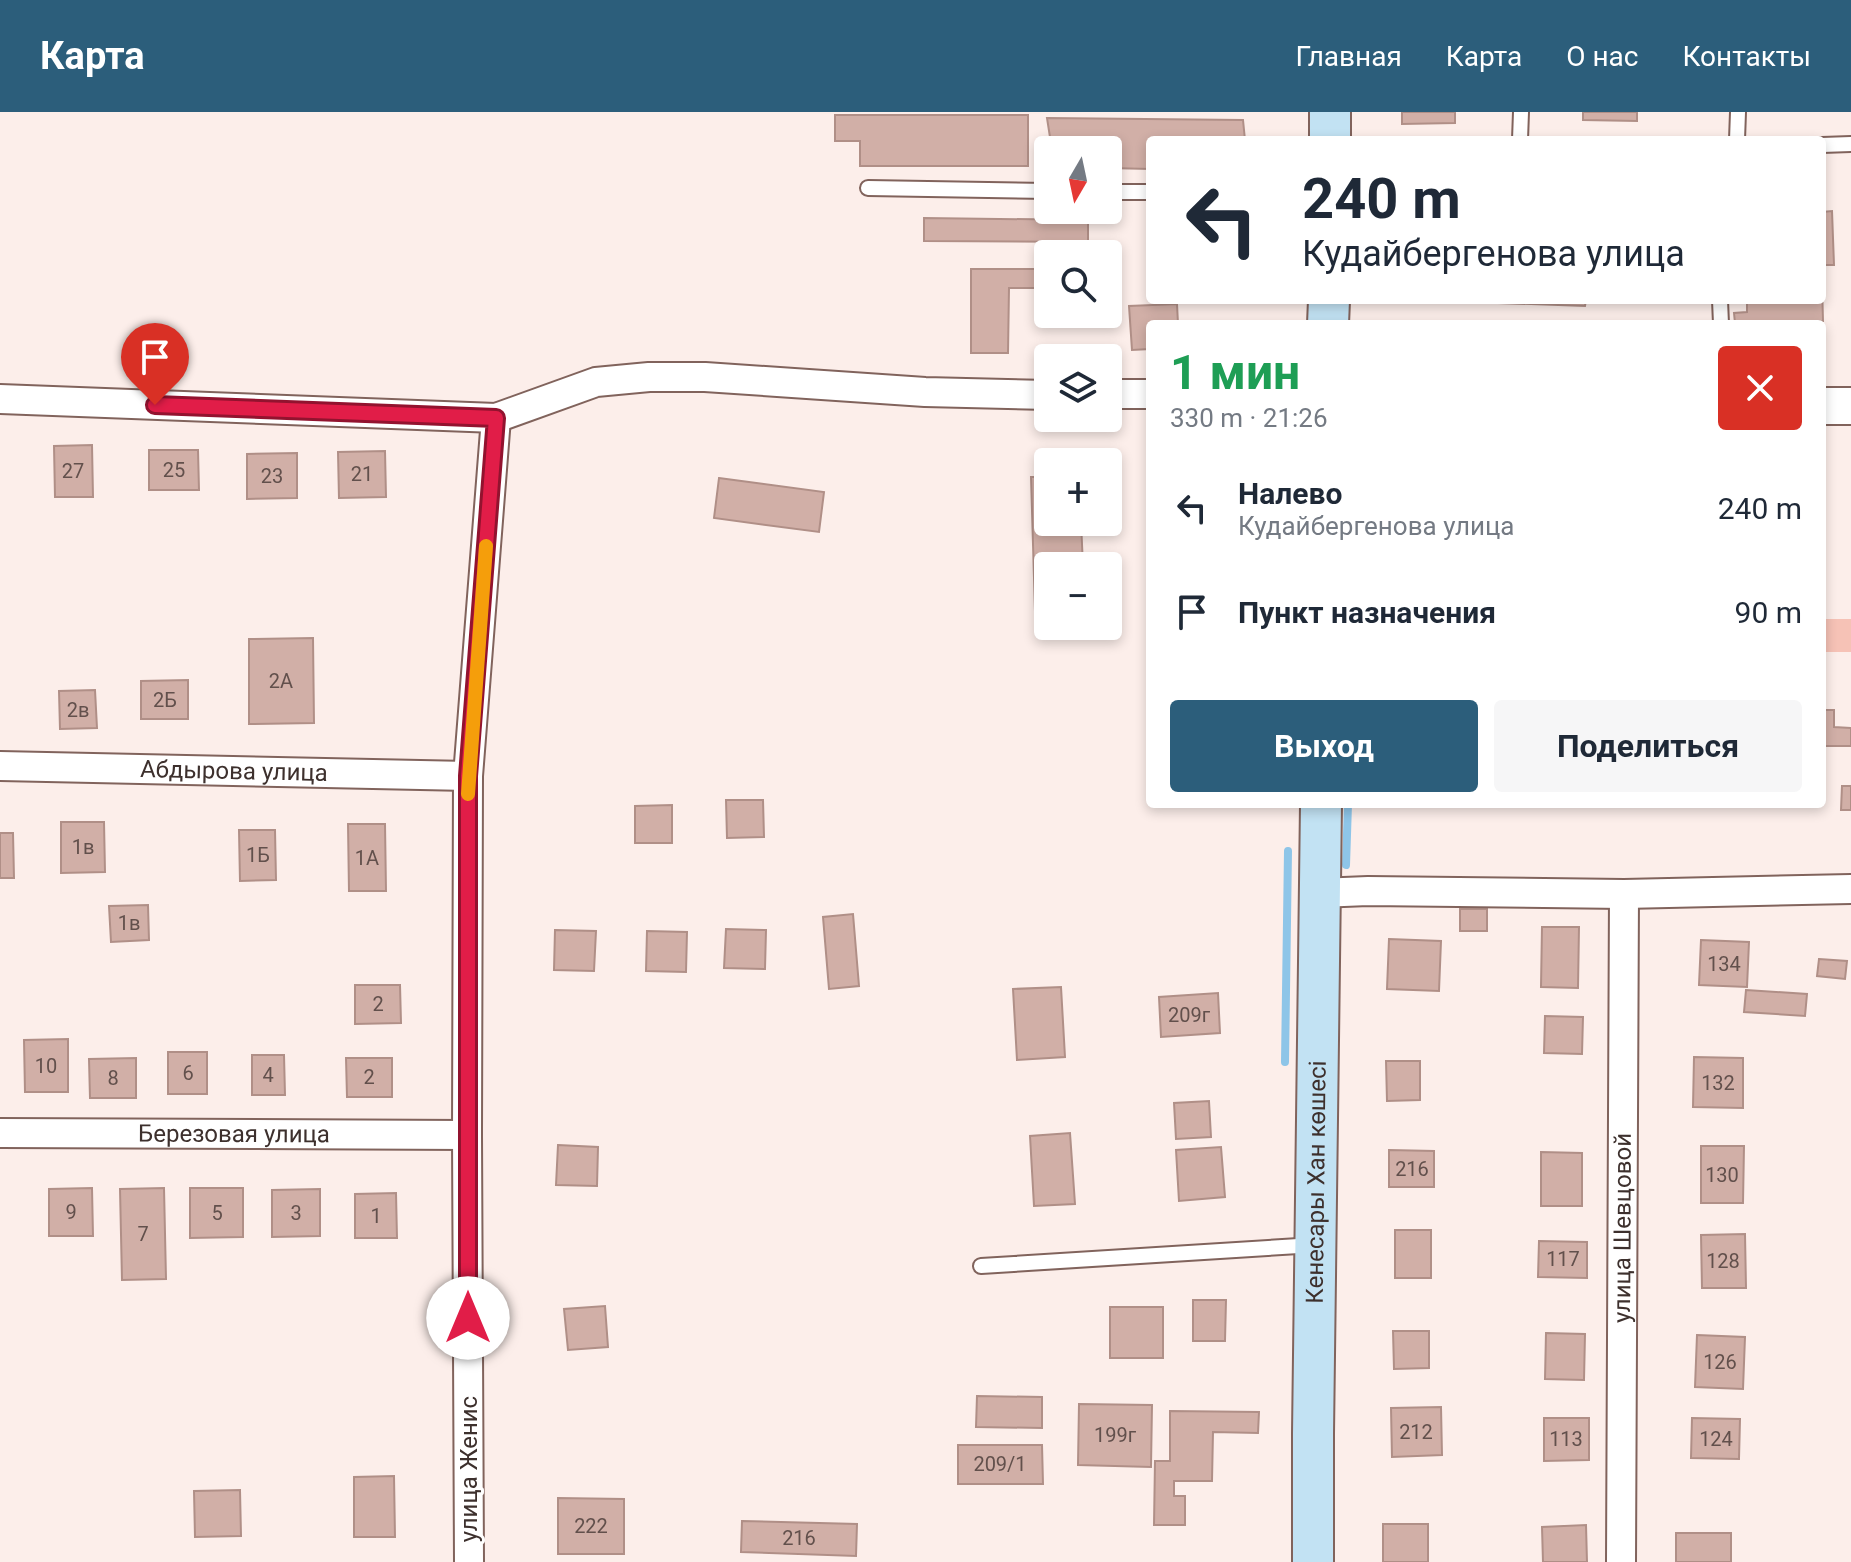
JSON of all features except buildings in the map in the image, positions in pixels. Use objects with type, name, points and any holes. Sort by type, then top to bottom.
[{"type":"main road","points":[[1330,112],[1330,136]]},
{"type":"main road","name":"Кенесары Хан көшесі","points":[[1313,1562],[1321,808]]},
{"type":"street","points":[[0,399],[496,418],[596,382],[649,377],[705,377],[925,392],[1034,395]]},
{"type":"street","points":[[1122,394],[1146,394]]},
{"type":"street","points":[[1826,406],[1851,406]]},
{"type":"street","name":"улица Женис","points":[[469,1562],[468,776],[496,418]]},
{"type":"street","name":"Абдырова улица","points":[[0,766],[468,776]]},
{"type":"street","points":[[1319,893],[1624,894],[1851,889]]},
{"type":"street","name":"улица Шевцовой","points":[[1621,1562],[1624,894]]},
{"type":"street","name":"Березовая улица","points":[[0,1133],[467,1135]]},
{"type":"lane","points":[[1520,136],[1521,112]]},
{"type":"lane","points":[[1737,136],[1738,112]]},
{"type":"lane","points":[[1826,145],[1851,144]]},
{"type":"lane","points":[[868,188],[1034,191]]},
{"type":"lane","points":[[1122,192],[1146,192]]},
{"type":"lane","points":[[981,1266],[1315,1245]]},
{"type":"shaded area","points":[[1826,619],[1851,619],[1851,652],[1826,652]]},
{"type":"waterway","points":[[1346,865],[1348,808]]},
{"type":"waterway","points":[[1285,1062],[1288,851]]},
{"type":"slow traffic","points":[[468,794],[486,546]]},
{"type":"route","points":[[155,405],[496,418],[468,776],[468,1318]]}]
